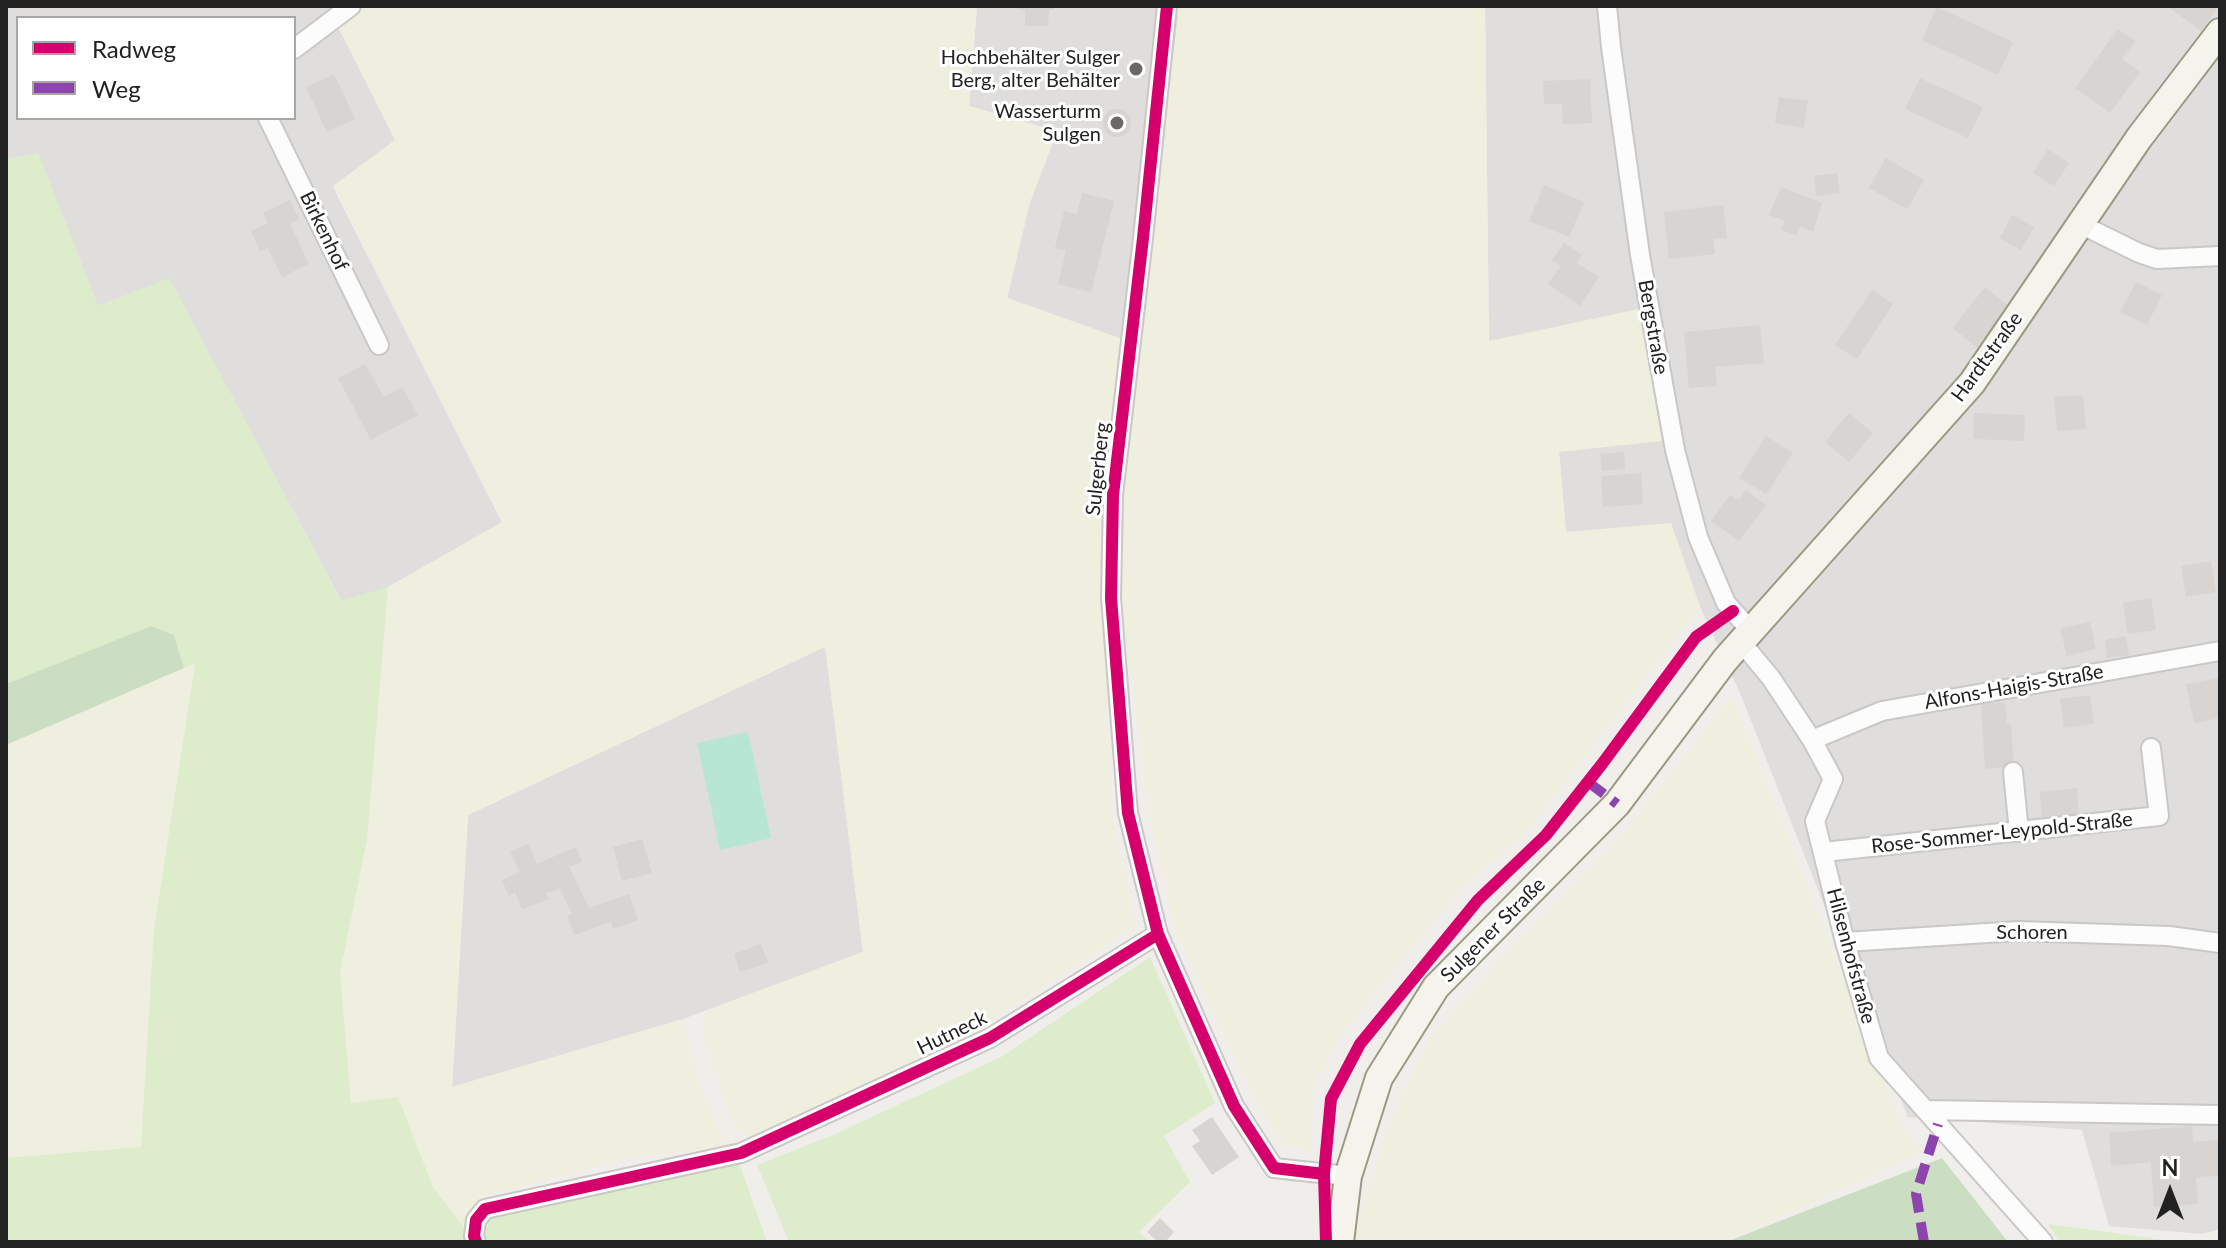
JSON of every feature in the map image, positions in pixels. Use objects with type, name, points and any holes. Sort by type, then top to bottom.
[{"type":"main road","name":"Hardtstraße","points":[[1739,644],[1972,383],[2139,138],[2220,32]]},
{"type":"main road","name":"Sulgener Straße","points":[[1340,1242],[1348,1176],[1379,1078],[1436,987],[1617,804],[1739,644]]},
{"type":"street","points":[[296,47],[351,6]]},
{"type":"street","name":"Sulgerberg","points":[[1158,934],[1128,813],[1111,598],[1113,495],[1167,6]]},
{"type":"street","name":"Bergstraße","points":[[1607,6],[1640,255],[1675,450],[1698,537],[1726,603],[1739,644]]},
{"type":"street","name":"Birkenhof","points":[[269,120],[379,345]]},
{"type":"street","points":[[2080,224],[2157,259],[2220,256]]},
{"type":"street","name":"Hilsenhofstraße","points":[[1739,644],[1771,678],[1812,740],[1833,779],[1815,821],[1845,942],[1879,1058],[2043,1242]]},
{"type":"street","name":"Alfons-Haigis-Straße","points":[[1812,740],[1882,711],[2220,651]]},
{"type":"street","name":"Rose-Sommer-Leypold-Straße","points":[[1824,852],[2159,816],[2151,748]]},
{"type":"street","points":[[2013,772],[2019,832]]},
{"type":"street","name":"Schoren","points":[[1845,942],[2019,931],[2169,936],[2220,943]]},
{"type":"street","points":[[1158,934],[1234,1106],[1274,1168],[1348,1176]]},
{"type":"street","name":"Hutneck","points":[[476,1242],[476,1220],[485,1209],[741,1153],[990,1038],[1158,934]]},
{"type":"street","points":[[1927,1110],[2220,1115]]},
{"type":"shaded area","points":[[6,6],[363,6],[337,25],[396,140],[333,187],[502,523],[388,587],[342,602],[169,279],[98,306],[38,154],[6,159]]},
{"type":"shaded area","points":[[977,6],[1176,6],[1178,17],[1139,341],[1122,339],[1007,298],[1030,202],[1057,132],[969,106]]},
{"type":"shaded area","points":[[1485,6],[2220,6],[2220,1229],[2202,1234],[2109,1226],[2082,1130],[1908,1117],[1740,693],[1700,607],[1671,524],[1566,533],[1559,452],[1639,309],[1489,342]]},
{"type":"shaded area","points":[[826,646],[863,952],[683,1019],[452,1087],[468,815]]},
{"type":"green space","points":[[363,6],[977,6],[969,106],[1057,131],[1030,202],[1007,298],[1122,339],[1108,428],[1103,607],[1112,817],[1136,925],[985,1024],[761,1137],[748,1137],[735,1130],[703,1037],[705,1011],[863,952],[825,647],[468,815],[452,1087],[683,1019],[699,1085],[727,1146],[631,1158],[480,1197],[468,1213],[465,1229],[433,1187],[398,1097],[351,1104],[340,973],[367,840],[388,587],[502,522],[333,186],[395,140],[337,25]]},
{"type":"green space","points":[[1176,6],[1485,6],[1489,341],[1639,309],[1662,441],[1559,452],[1566,532],[1671,523],[1700,607],[1530,828],[1465,884],[1344,1031],[1313,1086],[1311,1153],[1284,1143],[1268,1120],[1176,932],[1149,810],[1121,598],[1121,494],[1178,17]]},
{"type":"green space","points":[[38,153],[98,306],[169,278],[341,601],[388,587],[367,840],[340,973],[351,1103],[398,1097],[433,1187],[465,1229],[469,1242],[6,1242],[6,1158],[141,1147],[154,929],[195,664],[184,668],[174,635],[151,626],[6,684],[6,159]]},
{"type":"green space","points":[[151,626],[174,635],[184,668],[6,745],[6,684]]},
{"type":"green space","points":[[195,663],[154,929],[141,1147],[6,1158],[6,745]]},
{"type":"green space","points":[[1732,697],[1900,1122],[1921,1152],[1725,1242],[1354,1242],[1387,1131],[1430,1039],[1517,943],[1614,846]]},
{"type":"green space","points":[[748,732],[771,838],[720,850],[697,743]]},
{"type":"green space","points":[[1150,957],[1215,1103],[1164,1136],[1190,1182],[1139,1232],[1150,1242],[789,1242],[757,1165],[833,1135],[1001,1057]]},
{"type":"green space","points":[[1942,1158],[2008,1242],[1726,1242]]},
{"type":"green space","points":[[738,1160],[767,1242],[483,1242],[481,1237],[487,1211]]},
{"type":"green space","points":[[2048,1224],[2180,1242],[2059,1242]]},
{"type":"building","points":[[1017,6],[1054,6],[1054,10],[1049,10],[1048,26],[1025,26],[1025,10],[1017,9]]},
{"type":"building","points":[[2167,6],[2219,6],[2201,31]]},
{"type":"building","points":[[1937,7],[2013,42],[1998,75],[1922,40]]},
{"type":"building","points":[[2118,29],[2135,41],[2122,59],[2140,72],[2110,113],[2075,88]]},
{"type":"building","name":"Hochbehälter Sulger Berg, alter Behälter","points":[[1128,62],[1145,63],[1144,77],[1127,76]]},
{"type":"building","points":[[334,74],[355,119],[327,132],[306,87]]},
{"type":"building","points":[[1920,78],[1983,107],[1968,138],[1905,109]]},
{"type":"building","points":[[1590,79],[1592,123],[1563,124],[1562,104],[1544,104],[1543,81]]},
{"type":"building","points":[[1779,97],[1808,101],[1804,128],[1775,123]]},
{"type":"building","name":"Wasserturm Sulgen","points":[[1117,109],[1127,113],[1131,123],[1127,133],[1117,137],[1107,133],[1103,123],[1107,113]]},
{"type":"building","points":[[2048,149],[2069,163],[2054,186],[2033,173]]},
{"type":"building","points":[[1886,158],[1924,180],[1907,209],[1869,188]]},
{"type":"building","points":[[1837,173],[1840,193],[1816,196],[1814,176]]},
{"type":"building","points":[[1544,185],[1584,202],[1569,237],[1529,221]]},
{"type":"building","points":[[1781,187],[1822,203],[1813,232],[1800,226],[1797,235],[1781,230],[1785,221],[1769,215]]},
{"type":"building","points":[[1082,193],[1114,201],[1091,292],[1058,284],[1066,250],[1055,248],[1064,211],[1077,214]]},
{"type":"building","points":[[290,200],[299,219],[290,224],[309,264],[282,277],[268,248],[260,251],[251,231],[268,223],[263,213]]},
{"type":"building","points":[[1723,205],[1727,238],[1713,239],[1715,254],[1669,259],[1664,212]]},
{"type":"building","points":[[2012,215],[2034,227],[2021,250],[2000,238]]},
{"type":"building","points":[[1564,243],[1582,255],[1577,263],[1599,277],[1580,306],[1548,284],[1561,266],[1552,260]]},
{"type":"building","points":[[2136,282],[2162,295],[2147,325],[2120,312]]},
{"type":"building","points":[[1985,287],[2011,308],[1979,349],[1953,328]]},
{"type":"building","points":[[1872,290],[1893,304],[1857,359],[1835,345]]},
{"type":"building","points":[[1760,325],[1764,363],[1715,367],[1717,386],[1689,388],[1684,332]]},
{"type":"building","points":[[365,364],[384,397],[402,387],[418,415],[371,440],[338,378]]},
{"type":"building","points":[[2083,395],[2086,429],[2057,431],[2054,397]]},
{"type":"building","points":[[1849,413],[1873,433],[1849,462],[1825,442]]},
{"type":"building","points":[[1974,413],[2025,415],[2024,441],[1973,439]]},
{"type":"building","points":[[1766,436],[1793,453],[1766,494],[1739,478]]},
{"type":"building","points":[[1624,452],[1625,469],[1602,471],[1600,454]]},
{"type":"building","points":[[1641,473],[1643,504],[1603,507],[1601,476]]},
{"type":"building","points":[[1746,490],[1766,505],[1739,541],[1711,521],[1730,495],[1739,500]]},
{"type":"building","points":[[2211,561],[2216,592],[2186,597],[2181,566]]},
{"type":"building","points":[[2151,598],[2156,630],[2128,634],[2123,603]]},
{"type":"building","points":[[2090,622],[2096,649],[2067,656],[2060,628]]},
{"type":"building","points":[[2126,636],[2129,655],[2107,658],[2105,640]]},
{"type":"building","points":[[2220,678],[2220,718],[2194,723],[2186,684]]},
{"type":"building","points":[[2090,695],[2094,724],[2064,728],[2060,699]]},
{"type":"building","points":[[2005,702],[2007,724],[2011,724],[2014,767],[1985,769],[1981,704]]},
{"type":"building","points":[[2077,788],[2079,817],[2042,818],[2040,792]]},
{"type":"building","points":[[642,839],[652,873],[622,881],[613,847]]},
{"type":"building","points":[[528,844],[537,864],[576,847],[582,862],[569,867],[589,908],[629,894],[638,920],[613,929],[611,922],[574,935],[567,916],[572,914],[560,889],[546,893],[549,899],[522,909],[515,892],[509,896],[502,880],[520,872],[510,852]]},
{"type":"building","points":[[761,944],[768,963],[740,972],[734,954]]},
{"type":"building","points":[[1212,1117],[1239,1157],[1212,1175],[1192,1146],[1200,1141],[1192,1130]]},
{"type":"building","points":[[2192,1126],[2193,1142],[2220,1140],[2220,1176],[2196,1177],[2198,1204],[2154,1207],[2151,1162],[2111,1166],[2109,1133]]},
{"type":"building","points":[[1160,1218],[1174,1232],[1165,1242],[1158,1242],[1147,1232]]},
{"type":"marked path","points":[[1588,782],[1617,804]]},
{"type":"marked path","points":[[1924,1242],[1916,1194],[1938,1124]]},
{"type":"cycle path","points":[[1167,6],[1113,495],[1111,598],[1128,813],[1158,934],[1234,1106],[1274,1168],[1324,1174]]},
{"type":"cycle path","points":[[1326,1242],[1324,1174],[1331,1099],[1360,1044],[1478,900],[1546,835],[1696,637],[1733,611]]},
{"type":"cycle path","points":[[476,1242],[476,1220],[485,1209],[741,1153],[990,1038],[1158,934]]},
{"type":"place","name":"Hochbehälter Sulger Berg, alter Behälter","points":[[1136,69]]},
{"type":"place","name":"Wasserturm Sulgen","points":[[1117,123]]}]
